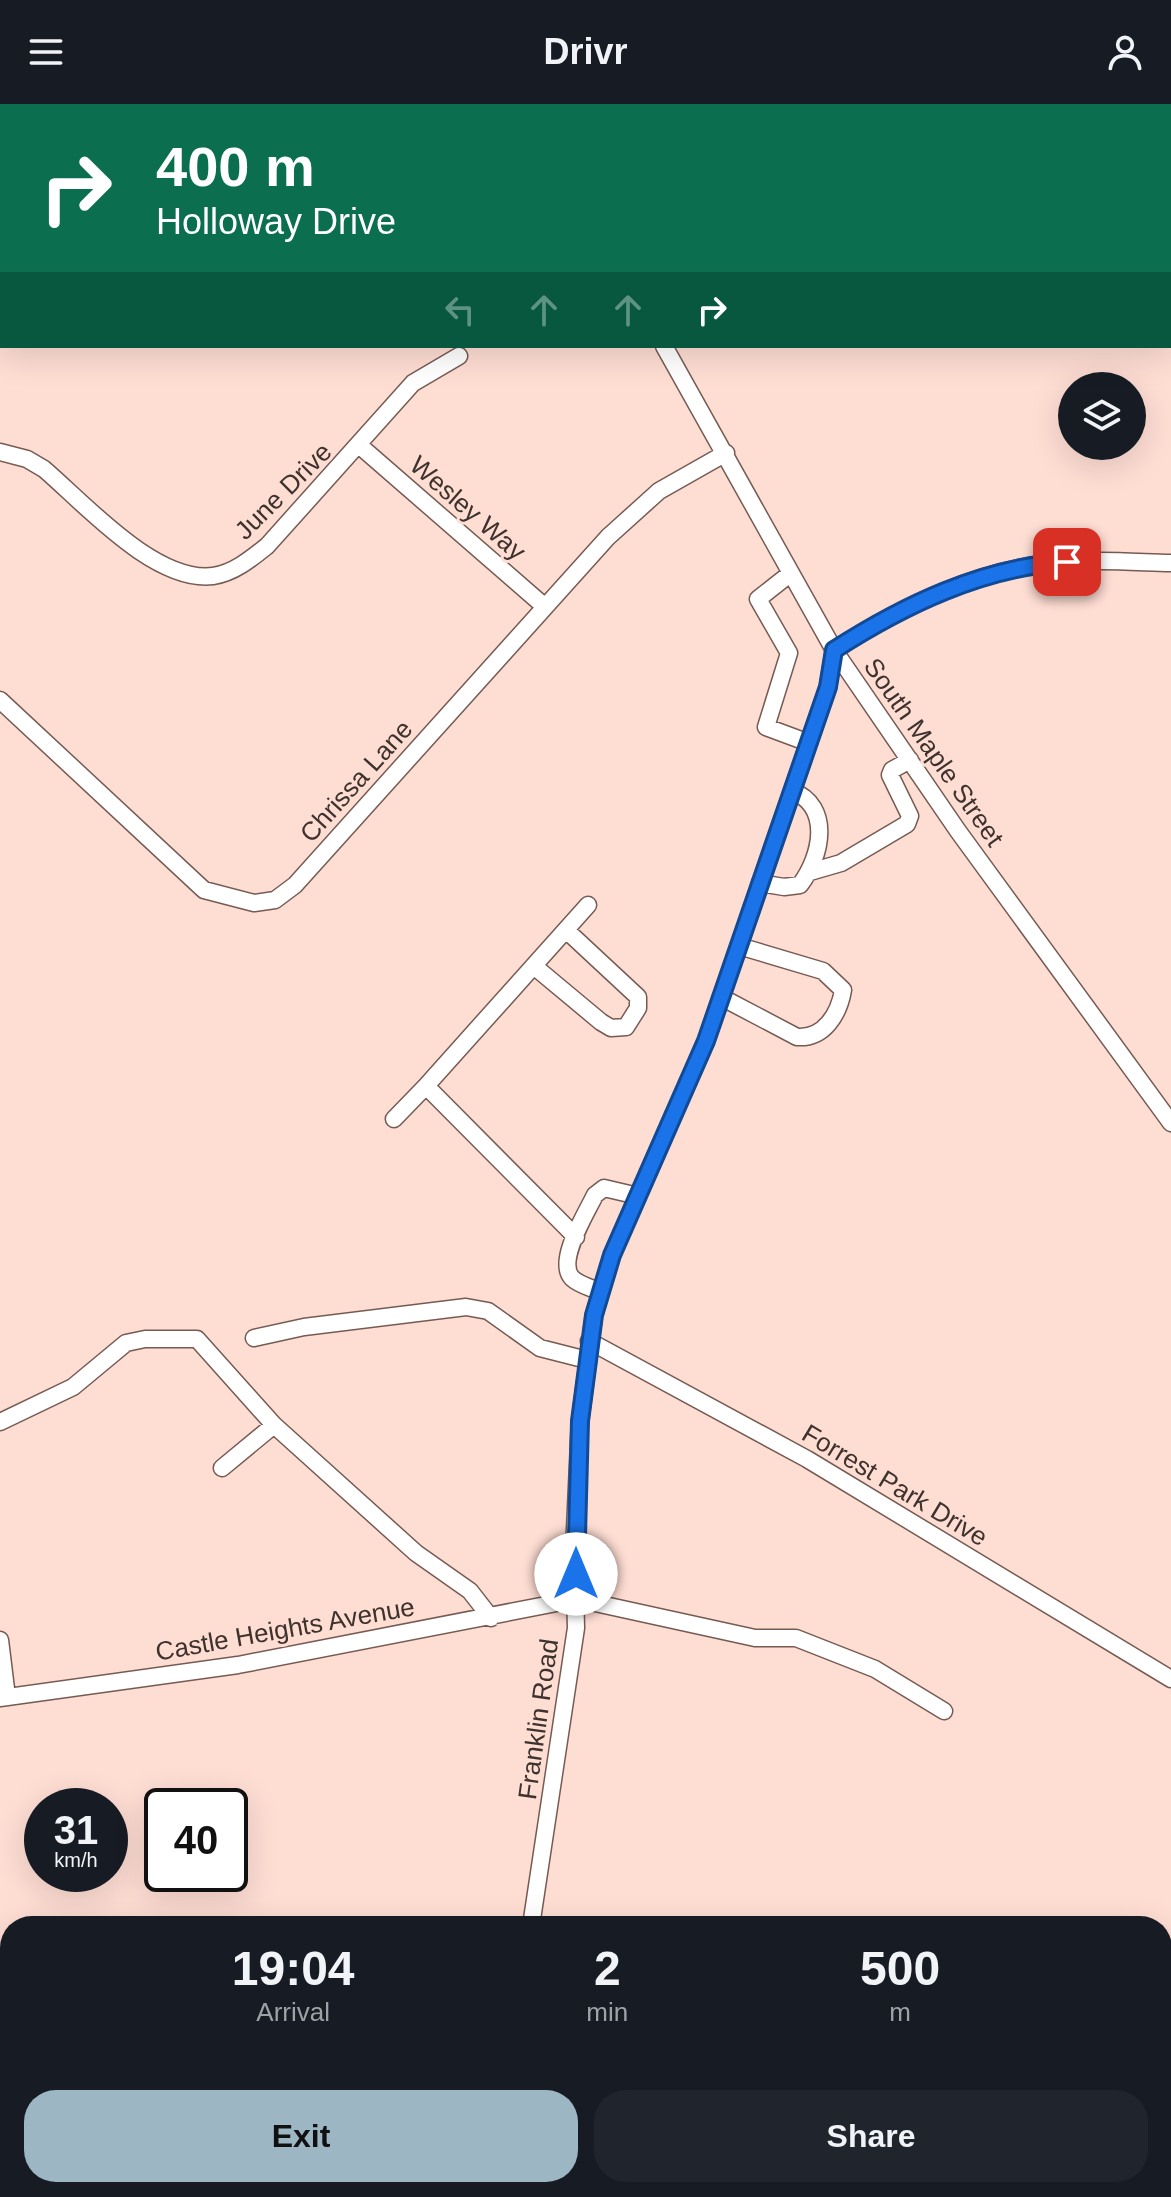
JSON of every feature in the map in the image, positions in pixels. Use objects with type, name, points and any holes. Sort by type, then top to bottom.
[{"type":"street","name":"South Maple Street","points":[[665,348],[834,650],[1169,1117]]},
{"type":"street","name":"June Drive","points":[[0,452],[27,459],[44,469],[153,561],[178,571],[213,576],[244,563],[267,546],[360,446],[413,383],[459,356]]},
{"type":"street","name":"Wesley Way","points":[[360,446],[544,606]]},
{"type":"street","name":"Chrissa Lane","points":[[0,700],[204,890],[254,903],[275,900],[295,885],[608,537],[659,491],[726,453]]},
{"type":"street","points":[[834,650],[892,616],[980,577],[1051,563],[1171,563]]},
{"type":"street","points":[[791,573],[758,599],[789,653],[766,727],[809,743]]},
{"type":"street","name":"Franklin Road","points":[[532,1916],[577,1599],[574,1550],[580,1421],[589,1341],[612,1255],[706,1041],[828,687],[834,650]]},
{"type":"street","points":[[810,872],[841,863],[907,824],[910,816],[890,775],[892,770],[910,760]]},
{"type":"street","points":[[760,883],[784,887],[800,885],[810,872],[817,849],[817,808],[808,797],[792,791]]},
{"type":"street","points":[[394,1119],[588,905]]},
{"type":"street","points":[[535,967],[611,1028],[626,1027],[635,1017],[638,997],[566,930]]},
{"type":"street","points":[[721,997],[797,1037],[810,1038],[821,1033],[840,1004],[843,990],[823,971],[739,946]]},
{"type":"street","points":[[426,1086],[576,1237]]},
{"type":"street","points":[[601,1292],[574,1280],[567,1271],[565,1259],[595,1195],[604,1188],[638,1196]]},
{"type":"street","points":[[254,1338],[304,1327],[466,1307],[488,1311],[540,1348],[587,1360]]},
{"type":"street","points":[[0,1422],[73,1387],[126,1343],[145,1339],[197,1339],[274,1425],[416,1553],[470,1591],[491,1618]]},
{"type":"street","name":"Forrest Park Drive","points":[[589,1341],[807,1459],[1171,1679]]},
{"type":"street","points":[[222,1468],[274,1425]]},
{"type":"street","points":[[577,1599],[755,1638],[796,1638],[875,1669],[944,1711]]},
{"type":"street","name":"Castle Heights Avenue","points":[[3,1698],[238,1665],[577,1599]]},
{"type":"street","points":[[0,1640],[3,1698]]},
{"type":"route","points":[[576,1574],[574,1550],[580,1421],[594,1315],[612,1255],[706,1041],[828,687],[834,650],[892,616],[980,577],[1067,562]]}]
